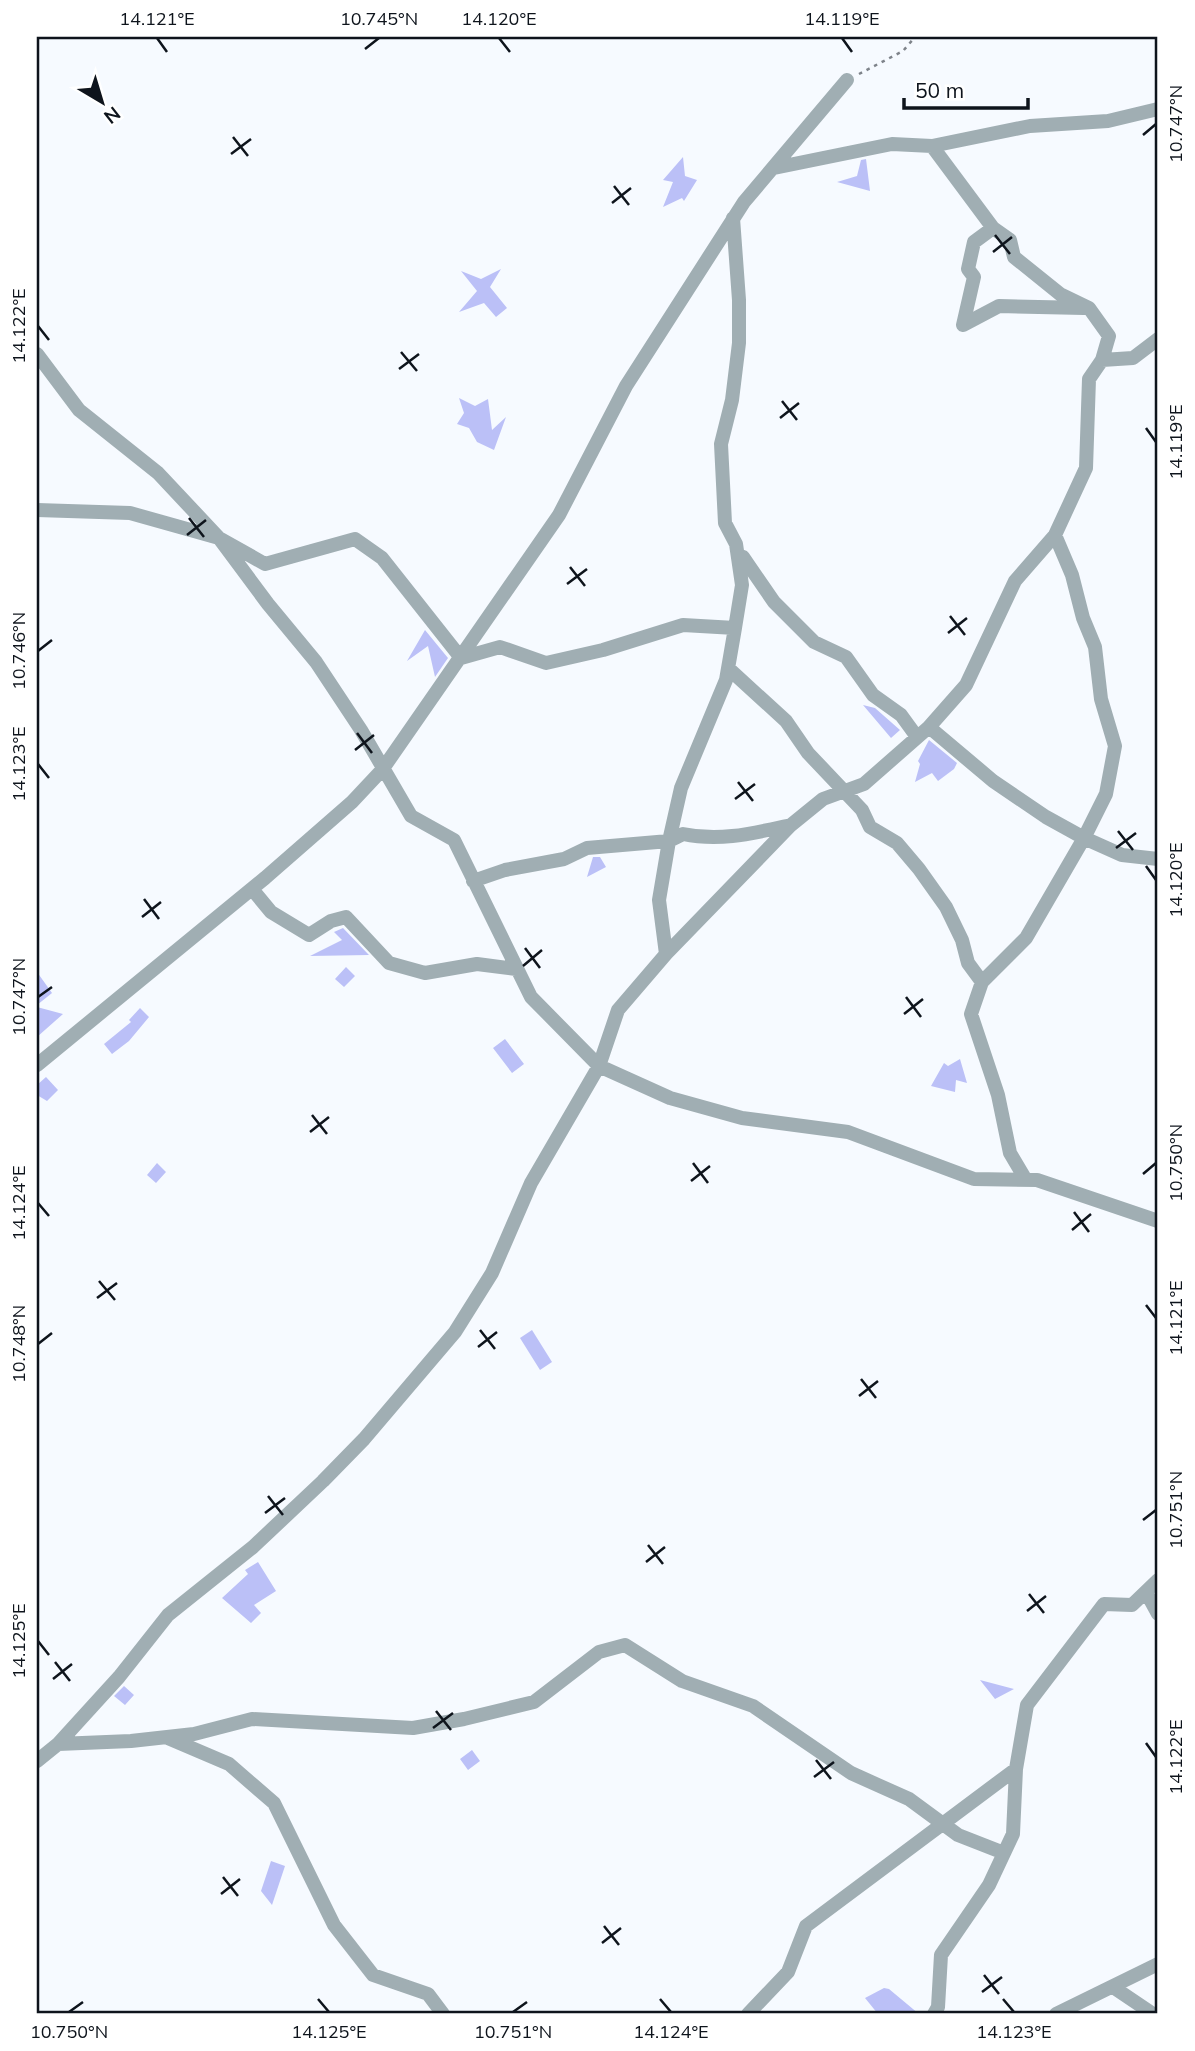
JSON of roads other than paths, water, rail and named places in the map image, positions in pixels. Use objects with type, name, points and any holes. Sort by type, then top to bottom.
[{"type":"street","points":[[37,1065],[326,826],[382,771],[559,515],[626,386],[733,218],[847,80]]},
{"type":"street","points":[[774,168],[892,144],[932,146],[1030,126],[1108,121],[1158,109]]},
{"type":"street","points":[[37,1760],[58,1744],[119,1677],[168,1615],[253,1547],[323,1481],[364,1439],[455,1332],[492,1273],[531,1183],[599,1066],[618,1010],[666,954],[792,825],[822,799],[864,784],[929,727],[967,685],[1015,581],[1055,535],[1086,468],[1089,379],[1102,360],[1109,336],[1089,308],[1060,294],[1014,257],[1010,240],[993,228],[932,146]]},
{"type":"street","points":[[733,218],[739,300],[738,343],[732,400],[720,444],[725,523],[749,571],[774,602],[814,642],[846,657],[873,695],[901,715],[916,737]]},
{"type":"street","points":[[993,228],[974,243],[968,269],[974,277],[963,325],[999,306],[1089,308]]},
{"type":"street","points":[[1102,360],[1133,358],[1158,340]]},
{"type":"street","points":[[37,354],[79,410],[158,472],[219,538],[316,662],[361,730],[382,771],[411,816],[454,840],[531,997],[599,1066],[670,1098],[742,1118],[848,1132],[974,1179],[1037,1180],[1158,1221]]},
{"type":"street","points":[[37,510],[130,513],[219,538],[265,564],[355,539],[382,558],[461,658]]},
{"type":"street","points":[[1026,1180],[1010,1153],[998,1095],[971,1014],[982,982],[1026,938],[1084,838],[1106,793],[1115,746],[1101,699],[1095,647],[1083,618],[1072,575],[1055,535]]},
{"type":"street","points":[[666,954],[659,900],[669,841],[681,788],[729,668],[742,585],[736,544]]},
{"type":"street","points":[[461,658],[500,647],[546,663],[603,650],[683,625],[735,628]]},
{"type":"street","points":[[729,668],[786,721],[808,753],[862,810],[870,827],[897,843],[919,869],[946,907],[962,940],[968,963],[982,982]]},
{"type":"street","points":[[929,727],[993,781],[1045,817],[1122,855],[1158,859]]},
{"type":"street","points":[[473,881],[505,870],[564,859],[587,848],[669,841],[683,834],[698,837],[742,837],[792,825]]},
{"type":"street","points":[[252,889],[271,912],[309,935],[331,921],[346,917],[389,963],[425,973],[477,964],[516,970]]},
{"type":"street","points":[[934,2014],[938,2007],[941,1955],[989,1885],[1013,1834],[1016,1769],[1027,1705],[1104,1604],[1132,1605],[1158,1580]]},
{"type":"street","points":[[1146,1592],[1158,1614]]},
{"type":"street","points":[[58,1744],[167,1738],[252,1719],[413,1728],[534,1702],[599,1652],[625,1645],[682,1681],[753,1706],[851,1773],[909,1799],[958,1835],[1004,1853]]},
{"type":"street","points":[[167,1738],[229,1764],[274,1803],[334,1925],[373,1975],[428,1994],[443,2014]]},
{"type":"street","points":[[748,2014],[788,1972],[806,1926],[889,1865],[941,1822],[1016,1769]]},
{"type":"street","points":[[1056,2014],[1158,1964]]},
{"type":"street","points":[[1113,1987],[1153,2014]]}]
